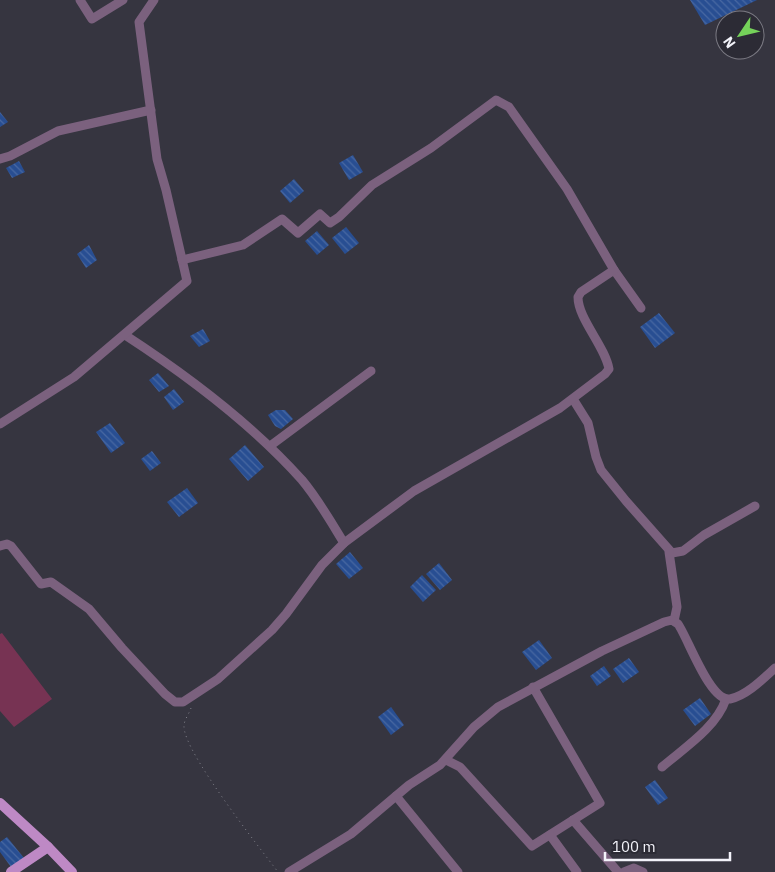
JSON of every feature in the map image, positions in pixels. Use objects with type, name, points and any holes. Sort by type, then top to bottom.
[{"type":"main road","points":[[0,803],[72,872]]},
{"type":"main road","points":[[11,872],[48,847]]},
{"type":"street","points":[[80,0],[92,19],[123,0]]},
{"type":"street","points":[[0,424],[74,377],[187,281],[157,159],[138,22],[151,1]]},
{"type":"street","points":[[182,260],[242,245],[282,220],[298,233],[320,214],[330,223],[340,217],[372,185],[431,148],[496,100],[509,107],[567,189],[614,270],[641,308]]},
{"type":"street","points":[[0,159],[10,156],[58,131],[151,110]]},
{"type":"street","points":[[0,546],[7,544],[11,546],[41,584],[51,582],[89,609],[152,680],[174,702],[180,703],[202,691],[218,679],[272,630],[322,565],[344,543],[414,491],[560,408],[608,372],[609,369],[603,351],[581,309],[578,298],[581,292],[614,270]]},
{"type":"street","points":[[124,335],[198,387],[270,446],[302,481],[344,543]]},
{"type":"street","points":[[270,446],[371,371]]},
{"type":"street","points":[[573,399],[588,423],[601,470],[669,552],[677,607],[674,621]]},
{"type":"street","points":[[669,552],[674,554],[683,551],[704,535],[755,506]]},
{"type":"street","points":[[289,872],[351,834],[409,785],[446,760],[474,727],[487,715],[533,687],[630,637],[664,622],[674,621]]},
{"type":"street","points":[[674,621],[680,627],[709,683],[716,693],[726,699],[732,699],[741,694],[775,668]]},
{"type":"street","points":[[446,760],[460,767],[532,846],[600,803],[533,687]]},
{"type":"street","points":[[662,767],[708,727],[719,713],[726,699]]},
{"type":"street","points":[[396,796],[458,872]]},
{"type":"street","points":[[573,820],[618,872]]},
{"type":"street","points":[[550,835],[577,872]]},
{"type":"street","points":[[624,872],[634,868],[643,872]]},
{"type":"path","points":[[190,702],[191,709],[184,726],[187,741],[201,767],[278,872]]},
{"type":"shaded area","points":[[2,633],[52,699],[14,727],[0,711],[0,634]]},
{"type":"building","points":[[690,0],[757,0],[736,10],[715,10],[715,20],[705,25]]},
{"type":"building","points":[[0,112],[8,122],[0,127]]},
{"type":"building","points":[[353,155],[363,172],[349,180],[339,163]]},
{"type":"building","points":[[19,161],[25,172],[12,178],[6,168]]},
{"type":"building","points":[[294,179],[304,191],[290,203],[280,191]]},
{"type":"building","points":[[346,227],[359,243],[345,254],[332,238]]},
{"type":"building","points":[[317,231],[329,245],[317,255],[305,241]]},
{"type":"building","points":[[89,245],[97,260],[86,268],[77,254]]},
{"type":"building","points":[[659,313],[675,333],[655,348],[640,327]]},
{"type":"building","points":[[203,329],[210,341],[199,347],[190,336]]},
{"type":"building","points":[[158,373],[169,386],[159,392],[149,380]]},
{"type":"building","points":[[174,389],[184,402],[173,410],[164,397]]},
{"type":"building","points":[[276,410],[285,410],[293,419],[281,429],[275,426],[268,415]]},
{"type":"building","points":[[110,423],[125,443],[111,453],[96,432]]},
{"type":"building","points":[[245,445],[264,467],[248,481],[229,459]]},
{"type":"building","points":[[152,451],[161,463],[150,471],[141,459]]},
{"type":"building","points":[[187,488],[198,503],[179,517],[167,502]]},
{"type":"building","points":[[350,552],[363,568],[349,579],[336,564]]},
{"type":"building","points":[[439,563],[452,580],[440,590],[426,574]]},
{"type":"building","points":[[422,575],[436,590],[423,602],[410,587]]},
{"type":"building","points":[[539,640],[552,658],[536,670],[522,652]]},
{"type":"building","points":[[629,658],[639,672],[623,683],[613,669]]},
{"type":"building","points":[[604,666],[611,676],[597,686],[590,676]]},
{"type":"building","points":[[700,698],[711,714],[695,726],[683,710]]},
{"type":"building","points":[[391,707],[404,725],[391,735],[378,717]]},
{"type":"building","points":[[655,780],[668,798],[658,805],[645,787]]},
{"type":"building","points":[[7,837],[24,858],[11,867],[0,852],[0,842]]}]
